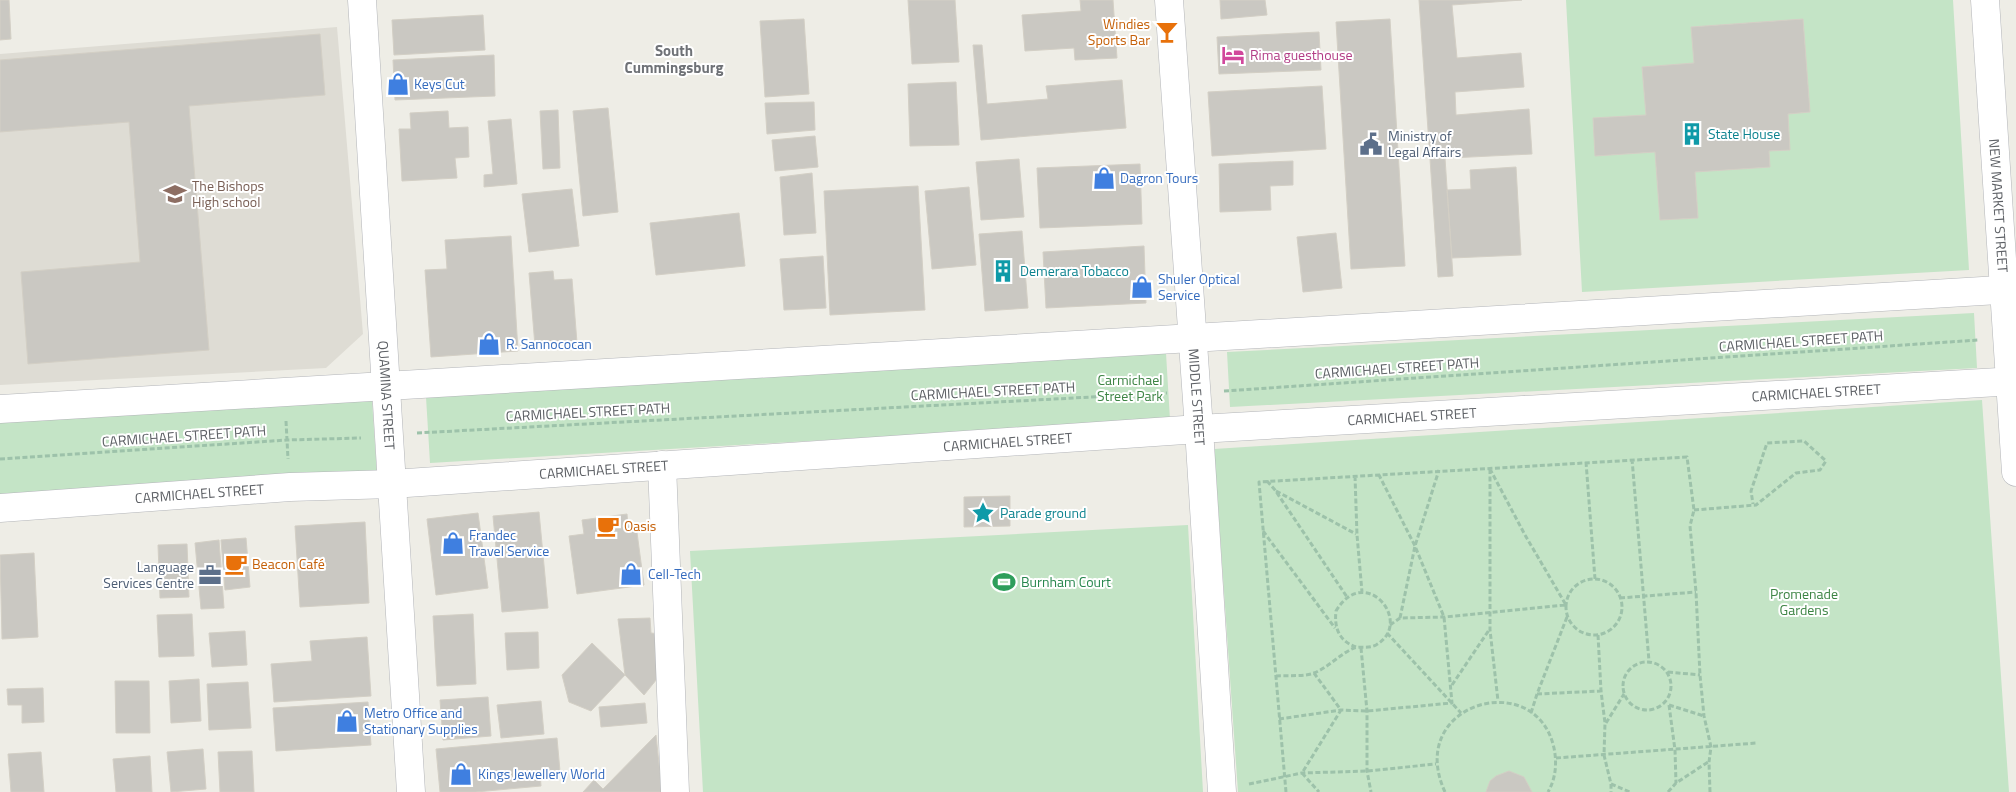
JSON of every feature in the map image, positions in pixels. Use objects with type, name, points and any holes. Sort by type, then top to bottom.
[{"type":"street","name":"QUAMINA STREET","points":[[362,0],[411,792]]},
{"type":"street","name":"MIDDLE STREET","points":[[1169,0],[1222,792]]},
{"type":"street","name":"NEW MARKET STREET","points":[[1985,0],[2010,290],[2007,338],[2013,381],[2016,472]]},
{"type":"street","points":[[0,409],[2010,290]]},
{"type":"street","name":"CARMICHAEL STREET","points":[[0,508],[290,487],[392,484],[1199,429],[2013,381]]},
{"type":"street","points":[[662,465],[676,792]]},
{"type":"path","name":"CARMICHAEL STREET PATH","points":[[0,459],[287,440],[375,438],[389,435],[1195,393],[2007,338]]},
{"type":"path","points":[[284,392],[290,487]]},
{"type":"path","points":[[1694,510],[1756,505],[1796,473],[1820,470],[1826,462],[1804,441],[1767,443],[1752,491],[1752,504]]},
{"type":"path","points":[[1286,792],[1259,482],[1687,457],[1694,510],[1690,526],[1696,592],[1700,675],[1704,716],[1710,747],[1710,792]]},
{"type":"path","points":[[1632,459],[1649,661]]},
{"type":"path","points":[[1586,462],[1595,579]]},
{"type":"path","points":[[1490,469],[1566,605]]},
{"type":"path","points":[[1490,469],[1490,630],[1498,701]]},
{"type":"path","points":[[1400,618],[1415,546],[1440,470]]},
{"type":"path","points":[[1379,475],[1415,546],[1444,617],[1452,685],[1452,703]]},
{"type":"path","points":[[1354,476],[1362,592]]},
{"type":"path","points":[[1266,481],[1275,490],[1347,597]]},
{"type":"path","points":[[1275,490],[1357,535]]},
{"type":"path","points":[[1263,530],[1347,644],[1361,648],[1377,644],[1387,633],[1390,625],[1388,609],[1377,596],[1362,592],[1347,597],[1336,612],[1337,630]]},
{"type":"path","points":[[1595,579],[1603,580],[1616,590],[1622,606],[1617,622],[1598,635],[1579,631],[1572,625],[1567,616],[1566,605],[1567,597],[1578,583],[1595,579]]},
{"type":"path","points":[[1620,598],[1696,592]]},
{"type":"path","points":[[1390,625],[1400,618],[1444,617],[1566,605]]},
{"type":"path","points":[[1531,713],[1567,616]]},
{"type":"path","points":[[1452,685],[1490,630]]},
{"type":"path","points":[[1387,633],[1460,713]]},
{"type":"path","points":[[1598,635],[1601,691],[1606,723],[1604,756],[1611,784],[1611,792]]},
{"type":"path","points":[[1276,676],[1314,673],[1356,647]]},
{"type":"path","points":[[1361,648],[1367,712],[1367,771],[1371,792]]},
{"type":"path","points":[[1700,675],[1668,672],[1656,662],[1641,662],[1628,670],[1623,685],[1624,694],[1634,706],[1641,710],[1649,710],[1664,704],[1704,716]]},
{"type":"path","points":[[1664,704],[1671,689],[1668,672]]},
{"type":"path","points":[[1314,673],[1342,710]]},
{"type":"path","points":[[1537,694],[1601,691]]},
{"type":"path","points":[[1606,723],[1624,694]]},
{"type":"path","points":[[1444,792],[1436,764],[1438,745],[1447,727],[1460,713],[1478,704],[1498,701],[1516,705],[1531,713],[1544,726],[1552,741],[1556,758],[1555,774],[1548,792]]},
{"type":"path","points":[[1279,720],[1342,710],[1367,712],[1452,703]]},
{"type":"path","points":[[1669,705],[1675,750],[1676,783]]},
{"type":"path","points":[[1302,774],[1342,710]]},
{"type":"path","points":[[1556,758],[1604,756],[1757,743]]},
{"type":"path","points":[[1668,792],[1676,783],[1709,762]]},
{"type":"path","points":[[1284,779],[1302,774],[1367,771],[1436,764]]},
{"type":"path","points":[[1302,774],[1319,792]]},
{"type":"path","points":[[1611,784],[1630,792]]},
{"type":"shaded area","name":"The Bishops High school","points":[[337,27],[363,334],[326,368],[0,385],[0,54]]},
{"type":"green space","points":[[1566,0],[1953,0],[1969,270],[1582,292]],"holes":[[[1803,19],[1810,112],[1788,114],[1790,150],[1769,151],[1770,167],[1695,172],[1698,218],[1660,220],[1655,152],[1596,156],[1593,118],[1646,115],[1642,67],[1694,63],[1692,27]]]},
{"type":"green space","points":[[1974,313],[1977,368],[1230,407],[1227,352]]},
{"type":"green space","name":"Carmichael Street Park","points":[[1166,353],[1170,420],[430,463],[426,397]]},
{"type":"green space","points":[[372,400],[377,475],[0,496],[0,421]]},
{"type":"green space","name":"Promenade Gardens","points":[[1982,400],[2009,792],[1238,792],[1214,449]]},
{"type":"green space","points":[[1188,525],[1203,792],[703,792],[690,551]]},
{"type":"building","points":[[0,0],[9,0],[11,39],[0,40]]},
{"type":"building","points":[[908,0],[955,0],[959,62],[912,64]]},
{"type":"building","points":[[1080,0],[1113,0],[1117,58],[1075,60],[1074,48],[1025,51],[1022,15],[1081,11]]},
{"type":"building","points":[[1220,0],[1265,0],[1267,15],[1221,19]]},
{"type":"building","points":[[1419,0],[1522,0],[1452,5],[1457,58],[1521,53],[1524,87],[1455,92],[1456,115],[1529,109],[1532,154],[1430,159]]},
{"type":"building","points":[[483,15],[485,50],[394,55],[392,20]]},
{"type":"building","points":[[804,19],[809,94],[765,97],[760,21]]},
{"type":"building","name":"Ministry of Legal Affairs","points":[[1390,19],[1405,266],[1351,269],[1336,22]]},
{"type":"building","name":"State House","points":[[1803,19],[1810,112],[1788,114],[1790,150],[1769,151],[1770,167],[1695,172],[1698,218],[1660,220],[1655,152],[1595,156],[1593,118],[1646,115],[1642,67],[1694,63],[1691,27]]},
{"type":"building","points":[[1319,32],[1321,70],[1219,74],[1217,37]]},
{"type":"building","points":[[320,34],[325,95],[189,106],[209,350],[28,364],[21,272],[140,262],[129,122],[0,132],[0,60]]},
{"type":"building","points":[[973,45],[982,45],[987,104],[1048,99],[1046,86],[1122,80],[1126,128],[981,140]]},
{"type":"building","points":[[494,55],[495,96],[395,100],[393,60]]},
{"type":"building","points":[[956,82],[959,145],[910,146],[908,84]]},
{"type":"building","points":[[1322,86],[1326,149],[1212,156],[1208,92]]},
{"type":"building","points":[[814,102],[815,130],[767,134],[765,103]]},
{"type":"building","points":[[608,108],[618,212],[583,216],[573,111]]},
{"type":"building","points":[[558,110],[560,168],[543,169],[540,111]]},
{"type":"building","points":[[448,111],[449,128],[468,127],[469,157],[455,158],[457,178],[402,181],[399,129],[411,129],[410,113]]},
{"type":"building","points":[[511,119],[517,184],[484,187],[484,175],[493,174],[488,121]]},
{"type":"building","points":[[815,136],[818,167],[775,171],[772,140]]},
{"type":"building","points":[[1445,158],[1453,276],[1438,277],[1430,159]]},
{"type":"building","points":[[1019,159],[1024,217],[981,220],[976,162]]},
{"type":"building","points":[[1293,161],[1293,185],[1270,186],[1271,210],[1220,212],[1219,164]]},
{"type":"building","points":[[1140,164],[1142,224],[1040,228],[1037,168]]},
{"type":"building","points":[[1516,167],[1521,255],[1452,258],[1447,190],[1471,189],[1470,170]]},
{"type":"building","points":[[812,173],[816,233],[784,235],[780,177]]},
{"type":"building","points":[[918,186],[925,310],[830,315],[824,191]]},
{"type":"building","points":[[969,187],[976,265],[932,269],[925,191]]},
{"type":"building","points":[[572,189],[579,246],[529,252],[522,194]]},
{"type":"building","points":[[739,213],[745,266],[656,275],[650,223]]},
{"type":"building","name":"Demerara Tobacco","points":[[1022,231],[1028,308],[985,311],[979,234]]},
{"type":"building","points":[[1336,233],[1342,288],[1303,292],[1297,237]]},
{"type":"building","points":[[511,236],[518,351],[431,357],[425,270],[447,269],[445,240]]},
{"type":"building","points":[[1144,246],[1146,303],[1046,308],[1043,252]]},
{"type":"building","points":[[823,256],[826,308],[784,310],[780,259]]},
{"type":"building","points":[[553,271],[554,280],[572,279],[577,343],[535,346],[529,273]]},
{"type":"building","points":[[1010,496],[1010,526],[964,527],[964,497]]},
{"type":"building","points":[[539,512],[548,608],[502,612],[493,516]]},
{"type":"building","points":[[478,513],[488,588],[436,595],[427,519]]},
{"type":"building","points":[[627,514],[628,526],[636,525],[644,585],[577,594],[569,536],[584,534],[582,520]]},
{"type":"building","points":[[365,522],[369,603],[300,607],[295,526]]},
{"type":"building","name":"Beacon Café","points":[[246,538],[250,587],[225,590],[221,540]]},
{"type":"building","name":"Language Services Centre","points":[[219,540],[224,608],[201,609],[195,543]]},
{"type":"building","points":[[187,544],[189,597],[160,598],[158,545]]},
{"type":"building","points":[[34,553],[38,637],[2,639],[0,555]]},
{"type":"building","points":[[192,614],[194,656],[159,657],[157,615]]},
{"type":"building","points":[[473,614],[476,684],[437,686],[433,616]]},
{"type":"building","points":[[650,618],[651,633],[660,634],[661,674],[644,695],[625,675],[618,619]]},
{"type":"building","points":[[245,631],[247,665],[212,667],[209,633]]},
{"type":"building","points":[[538,632],[539,668],[507,670],[505,633]]},
{"type":"building","points":[[367,637],[371,696],[274,702],[271,664],[312,661],[310,641]]},
{"type":"building","points":[[592,643],[625,675],[591,711],[569,702],[562,675]]},
{"type":"building","points":[[199,679],[201,721],[171,723],[169,681]]},
{"type":"building","points":[[115,681],[149,681],[150,733],[116,733]]},
{"type":"building","points":[[248,682],[251,728],[209,730],[207,684]]},
{"type":"building","points":[[43,688],[44,722],[22,723],[22,705],[8,705],[7,689]]},
{"type":"building","points":[[488,697],[491,736],[443,740],[440,700]]},
{"type":"building","points":[[541,701],[544,734],[501,738],[497,705]]},
{"type":"building","points":[[368,702],[371,745],[276,751],[273,708]]},
{"type":"building","points":[[645,703],[647,723],[601,727],[599,707]]},
{"type":"building","points":[[656,735],[662,792],[583,792],[594,780],[603,789]]},
{"type":"building","points":[[557,738],[560,771],[540,773],[541,786],[476,792],[440,792],[436,749]]},
{"type":"building","points":[[203,749],[206,789],[171,792],[167,752]]},
{"type":"building","points":[[252,751],[254,792],[220,792],[218,752]]},
{"type":"building","points":[[41,752],[44,792],[11,792],[8,754]]},
{"type":"building","points":[[150,756],[152,792],[116,792],[113,759]]},
{"type":"building","points":[[1509,771],[1524,777],[1532,792],[1486,792],[1490,781],[1496,776]]},
{"type":"place","name":"Windies Sports Bar","points":[[1167,32]]},
{"type":"place","name":"Rima guesthouse","points":[[1233,55]]},
{"type":"place","name":"Keys Cut","points":[[398,84]]},
{"type":"place","name":"State House","points":[[1692,134]]},
{"type":"place","name":"Ministry of Legal Affairs","points":[[1371,144]]},
{"type":"place","name":"Dagron Tours","points":[[1104,178]]},
{"type":"place","name":"The Bishops High school","points":[[175,194]]},
{"type":"place","name":"Demerara Tobacco","points":[[1003,271]]},
{"type":"place","name":"Shuler Optical Service","points":[[1142,287]]},
{"type":"place","name":"R. Sannococan","points":[[489,344]]},
{"type":"place","name":"Parade ground","points":[[983,513]]},
{"type":"place","name":"Oasis","points":[[608,526]]},
{"type":"place","name":"Frandec Travel Service","points":[[453,543]]},
{"type":"place","name":"Beacon Café","points":[[236,564]]},
{"type":"place","name":"Cell-Tech","points":[[631,574]]},
{"type":"place","name":"Language Services Centre","points":[[210,575]]},
{"type":"place","name":"Burnham Court","points":[[1004,582]]},
{"type":"place","name":"Metro Office and Stationary Supplies","points":[[347,721]]},
{"type":"place","name":"Kings Jewellery World","points":[[461,774]]},
{"type":"district","name":"South Cummingsburg","points":[[674,60]]}]
